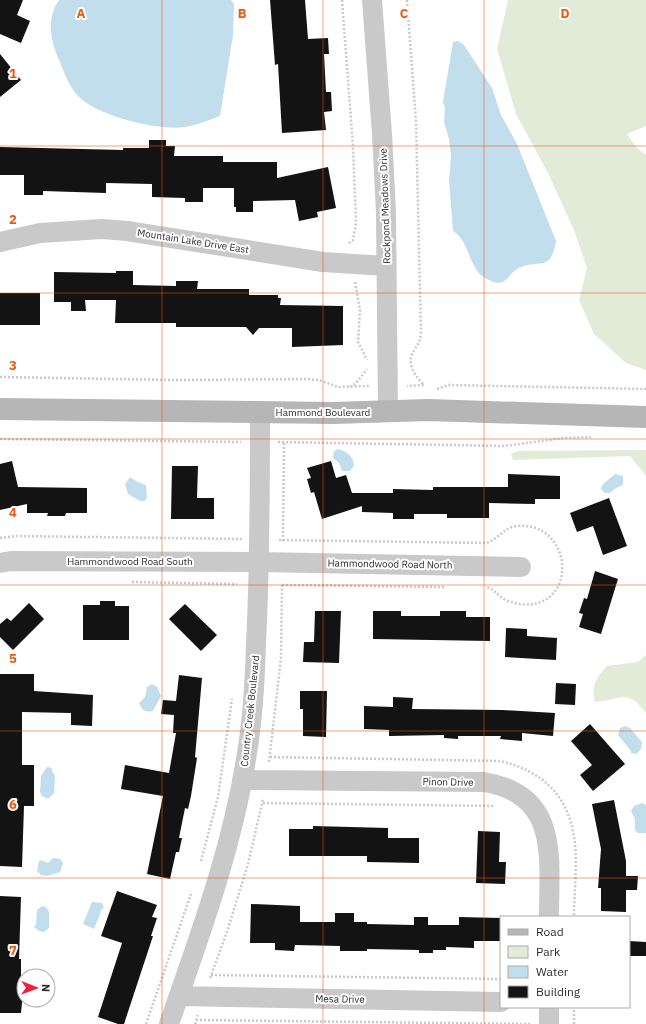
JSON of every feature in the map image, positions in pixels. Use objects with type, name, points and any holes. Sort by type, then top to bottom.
[{"type":"street","name":"Rockpond Meadows Drive","points":[[372,0],[382,134],[388,412]]},
{"type":"street","name":"Mountain Lake Drive East","points":[[0,242],[40,233],[102,229],[120,230],[323,262],[386,266]]},
{"type":"street","name":"Hammond Boulevard","points":[[0,409],[388,412],[428,410],[646,417]]},
{"type":"street","name":"Country Creek Boulevard","points":[[170,1024],[222,868],[248,752],[254,687],[260,540],[260,411]]},
{"type":"street","name":"Hammondwood Road South","points":[[0,563],[11,561],[259,562]]},
{"type":"street","name":"Hammondwood Road North","points":[[259,562],[522,567]]},
{"type":"street","name":"Pinon Drive","points":[[242,780],[484,782],[501,785],[522,795],[539,814],[546,831],[549,862],[549,916]]},
{"type":"street","name":"Mesa Drive","points":[[179,996],[500,1002]]},
{"type":"street","points":[[549,1008],[549,1024]]},
{"type":"path","points":[[342,0],[353,146],[356,223],[355,234],[349,244],[354,264],[360,310],[358,342],[365,354],[367,369],[356,383],[350,387]]},
{"type":"path","points":[[407,0],[416,122],[421,318],[420,342],[412,357],[412,368],[416,376],[424,385]]},
{"type":"path","points":[[0,377],[174,380],[305,379],[319,380],[338,387],[424,385],[429,387]]},
{"type":"path","points":[[434,390],[448,385],[646,389]]},
{"type":"path","points":[[0,439],[504,446],[564,438],[598,437]]},
{"type":"path","points":[[240,442],[240,450]]},
{"type":"path","points":[[238,590],[239,532]]},
{"type":"path","points":[[0,538],[15,536],[283,541]]},
{"type":"path","points":[[200,865],[218,797],[233,695]]},
{"type":"path","points":[[262,803],[479,805],[498,807]]},
{"type":"path","points":[[146,1024],[192,893]]},
{"type":"path","points":[[211,975],[500,979]]},
{"type":"path","points":[[574,1008],[574,1024]]},
{"type":"path","points":[[196,1020],[530,1024]]},
{"type":"green space","points":[[508,0],[646,0],[646,126],[627,134],[637,148],[646,155],[646,370],[626,363],[594,334],[579,300],[587,268],[574,230],[548,173],[516,114],[497,49]]},
{"type":"green space","points":[[646,450],[646,476],[630,456],[513,460],[511,454],[518,451]]},
{"type":"green space","points":[[646,655],[646,713],[633,700],[628,698],[623,697],[595,702],[593,692],[595,682],[607,666],[638,662]]},
{"type":"water","points":[[59,0],[231,0],[234,4],[233,35],[220,116],[185,127],[160,127],[113,116],[87,103],[78,96],[71,87],[57,55],[51,35],[51,20]]},
{"type":"water","points":[[458,41],[464,45],[492,88],[501,115],[517,144],[556,241],[554,251],[547,261],[543,263],[526,265],[519,268],[506,280],[498,283],[493,282],[479,274],[463,241],[459,235],[453,231],[449,180],[451,157],[449,139],[444,122],[445,108],[443,102],[453,42]]},
{"type":"water","points":[[338,449],[347,453],[353,460],[354,466],[350,471],[342,471],[339,463],[333,458],[334,451]]},
{"type":"water","points":[[615,474],[623,476],[623,485],[610,493],[605,493],[601,489],[602,485]]},
{"type":"water","points":[[130,477],[146,485],[147,498],[145,501],[140,501],[128,494],[125,484]]},
{"type":"water","points":[[152,684],[157,687],[161,696],[153,711],[148,712],[143,709],[139,703],[145,697],[147,687]]},
{"type":"water","points":[[625,726],[630,728],[642,742],[641,749],[636,754],[631,753],[618,735],[620,728]]},
{"type":"water","points":[[47,767],[52,768],[55,776],[54,793],[48,799],[42,796],[40,792],[41,776]]},
{"type":"water","points":[[642,803],[646,805],[646,833],[638,833],[635,830],[635,819],[631,811],[634,806]]},
{"type":"water","points":[[53,858],[60,859],[63,863],[60,872],[47,876],[41,875],[37,871],[39,861],[41,860],[48,863]]},
{"type":"water","points":[[92,902],[102,903],[104,908],[102,909],[94,929],[83,924]]},
{"type":"water","points":[[42,906],[46,907],[49,912],[49,928],[44,932],[39,931],[34,927],[36,925],[37,910]]},
{"type":"building","points":[[0,0],[23,0],[17,15],[30,21],[21,43],[0,34]]},
{"type":"building","points":[[270,0],[305,0],[308,39],[328,38],[329,54],[324,54],[326,92],[331,92],[332,111],[324,112],[326,130],[282,133],[278,64],[275,65]]},
{"type":"building","points":[[0,54],[21,80],[0,97]]},
{"type":"building","points":[[149,140],[166,140],[166,146],[175,146],[174,156],[223,156],[223,162],[277,162],[277,178],[328,167],[336,208],[317,212],[318,217],[299,221],[295,200],[253,201],[253,212],[236,212],[236,207],[234,207],[234,188],[203,188],[203,202],[185,202],[185,198],[152,197],[152,184],[106,183],[106,193],[43,191],[43,195],[24,195],[24,175],[0,175],[0,147],[123,150],[123,148],[149,148]]},
{"type":"building","points":[[116,271],[133,271],[133,285],[176,286],[176,281],[198,281],[197,289],[249,289],[249,295],[278,295],[278,298],[281,298],[280,305],[343,306],[343,345],[292,347],[292,328],[259,328],[253,335],[246,327],[176,327],[176,323],[115,323],[116,300],[85,300],[86,311],[71,311],[71,302],[54,302],[54,272],[116,273]]},
{"type":"building","points":[[0,293],[40,293],[40,325],[0,325]]},
{"type":"building","points":[[12,461],[18,487],[87,488],[87,513],[66,513],[65,516],[47,516],[48,513],[27,513],[27,504],[0,510],[0,464]]},
{"type":"building","points":[[331,461],[336,478],[346,475],[352,493],[393,493],[393,489],[433,490],[433,487],[508,487],[508,474],[560,476],[560,499],[535,499],[535,504],[489,503],[489,518],[447,518],[447,514],[414,514],[414,519],[393,519],[393,513],[362,512],[362,506],[322,519],[314,492],[311,493],[307,479],[311,478],[307,468]]},
{"type":"building","points":[[172,466],[198,466],[197,498],[214,498],[214,519],[171,519]]},
{"type":"building","points":[[609,498],[627,546],[603,555],[593,526],[577,532],[570,513]]},
{"type":"building","points":[[595,571],[618,579],[601,634],[579,627],[583,614],[579,613],[584,598],[587,599]]},
{"type":"building","points":[[100,601],[115,601],[115,606],[129,606],[129,640],[83,640],[83,605],[100,605]]},
{"type":"building","points":[[29,603],[44,619],[13,650],[0,637],[0,624],[7,618],[11,621]]},
{"type":"building","points":[[185,604],[217,635],[201,651],[169,619]]},
{"type":"building","points":[[315,611],[341,611],[339,663],[303,662],[304,642],[314,642]]},
{"type":"building","points":[[373,611],[401,611],[401,616],[440,616],[440,611],[466,611],[466,617],[490,617],[490,641],[373,639]]},
{"type":"building","points":[[506,628],[527,629],[527,636],[557,638],[556,660],[505,657]]},
{"type":"building","points":[[0,674],[34,674],[34,691],[93,695],[92,726],[71,725],[71,713],[22,712],[22,765],[34,765],[34,806],[24,806],[22,867],[0,866]]},
{"type":"building","points":[[179,675],[202,678],[195,757],[197,758],[191,796],[188,809],[185,808],[179,838],[182,838],[179,852],[176,852],[170,879],[147,874],[163,796],[121,789],[125,765],[169,773],[176,733],[173,733],[174,715],[161,714],[163,700],[176,701]]},
{"type":"building","points":[[556,683],[576,684],[575,705],[555,704]]},
{"type":"building","points":[[300,691],[327,691],[326,737],[303,736],[303,709],[300,709]]},
{"type":"building","points":[[393,697],[413,698],[412,709],[503,710],[555,713],[553,736],[522,733],[522,741],[500,739],[501,736],[458,736],[458,739],[444,738],[444,735],[389,736],[389,730],[364,729],[364,706],[393,707]]},
{"type":"building","points":[[590,724],[625,764],[593,791],[580,775],[592,765],[571,741]]},
{"type":"building","points":[[614,800],[626,861],[626,876],[638,876],[637,890],[626,890],[626,912],[601,911],[601,888],[598,888],[601,849],[592,804]]},
{"type":"building","points":[[313,826],[388,828],[388,838],[419,838],[419,863],[367,862],[367,856],[289,856],[289,829],[313,829]]},
{"type":"building","points":[[478,831],[500,832],[499,862],[506,862],[505,884],[476,883]]},
{"type":"building","points":[[117,891],[157,905],[152,917],[157,918],[151,936],[153,936],[124,1024],[118,1024],[98,1017],[122,943],[101,936]]},
{"type":"building","points":[[0,896],[21,897],[19,959],[21,959],[21,968],[16,968],[16,1008],[21,1008],[21,1013],[0,1013]]},
{"type":"building","points":[[251,904],[300,906],[300,922],[335,922],[335,913],[354,913],[354,922],[367,922],[367,924],[414,925],[414,917],[428,917],[428,925],[459,925],[459,917],[500,918],[500,941],[474,941],[474,948],[446,947],[446,950],[433,950],[433,953],[419,953],[419,950],[367,949],[367,951],[340,951],[340,946],[295,945],[294,951],[275,950],[275,943],[250,943]]},
{"type":"building","points":[[630,941],[646,942],[646,956],[630,956]]}]
